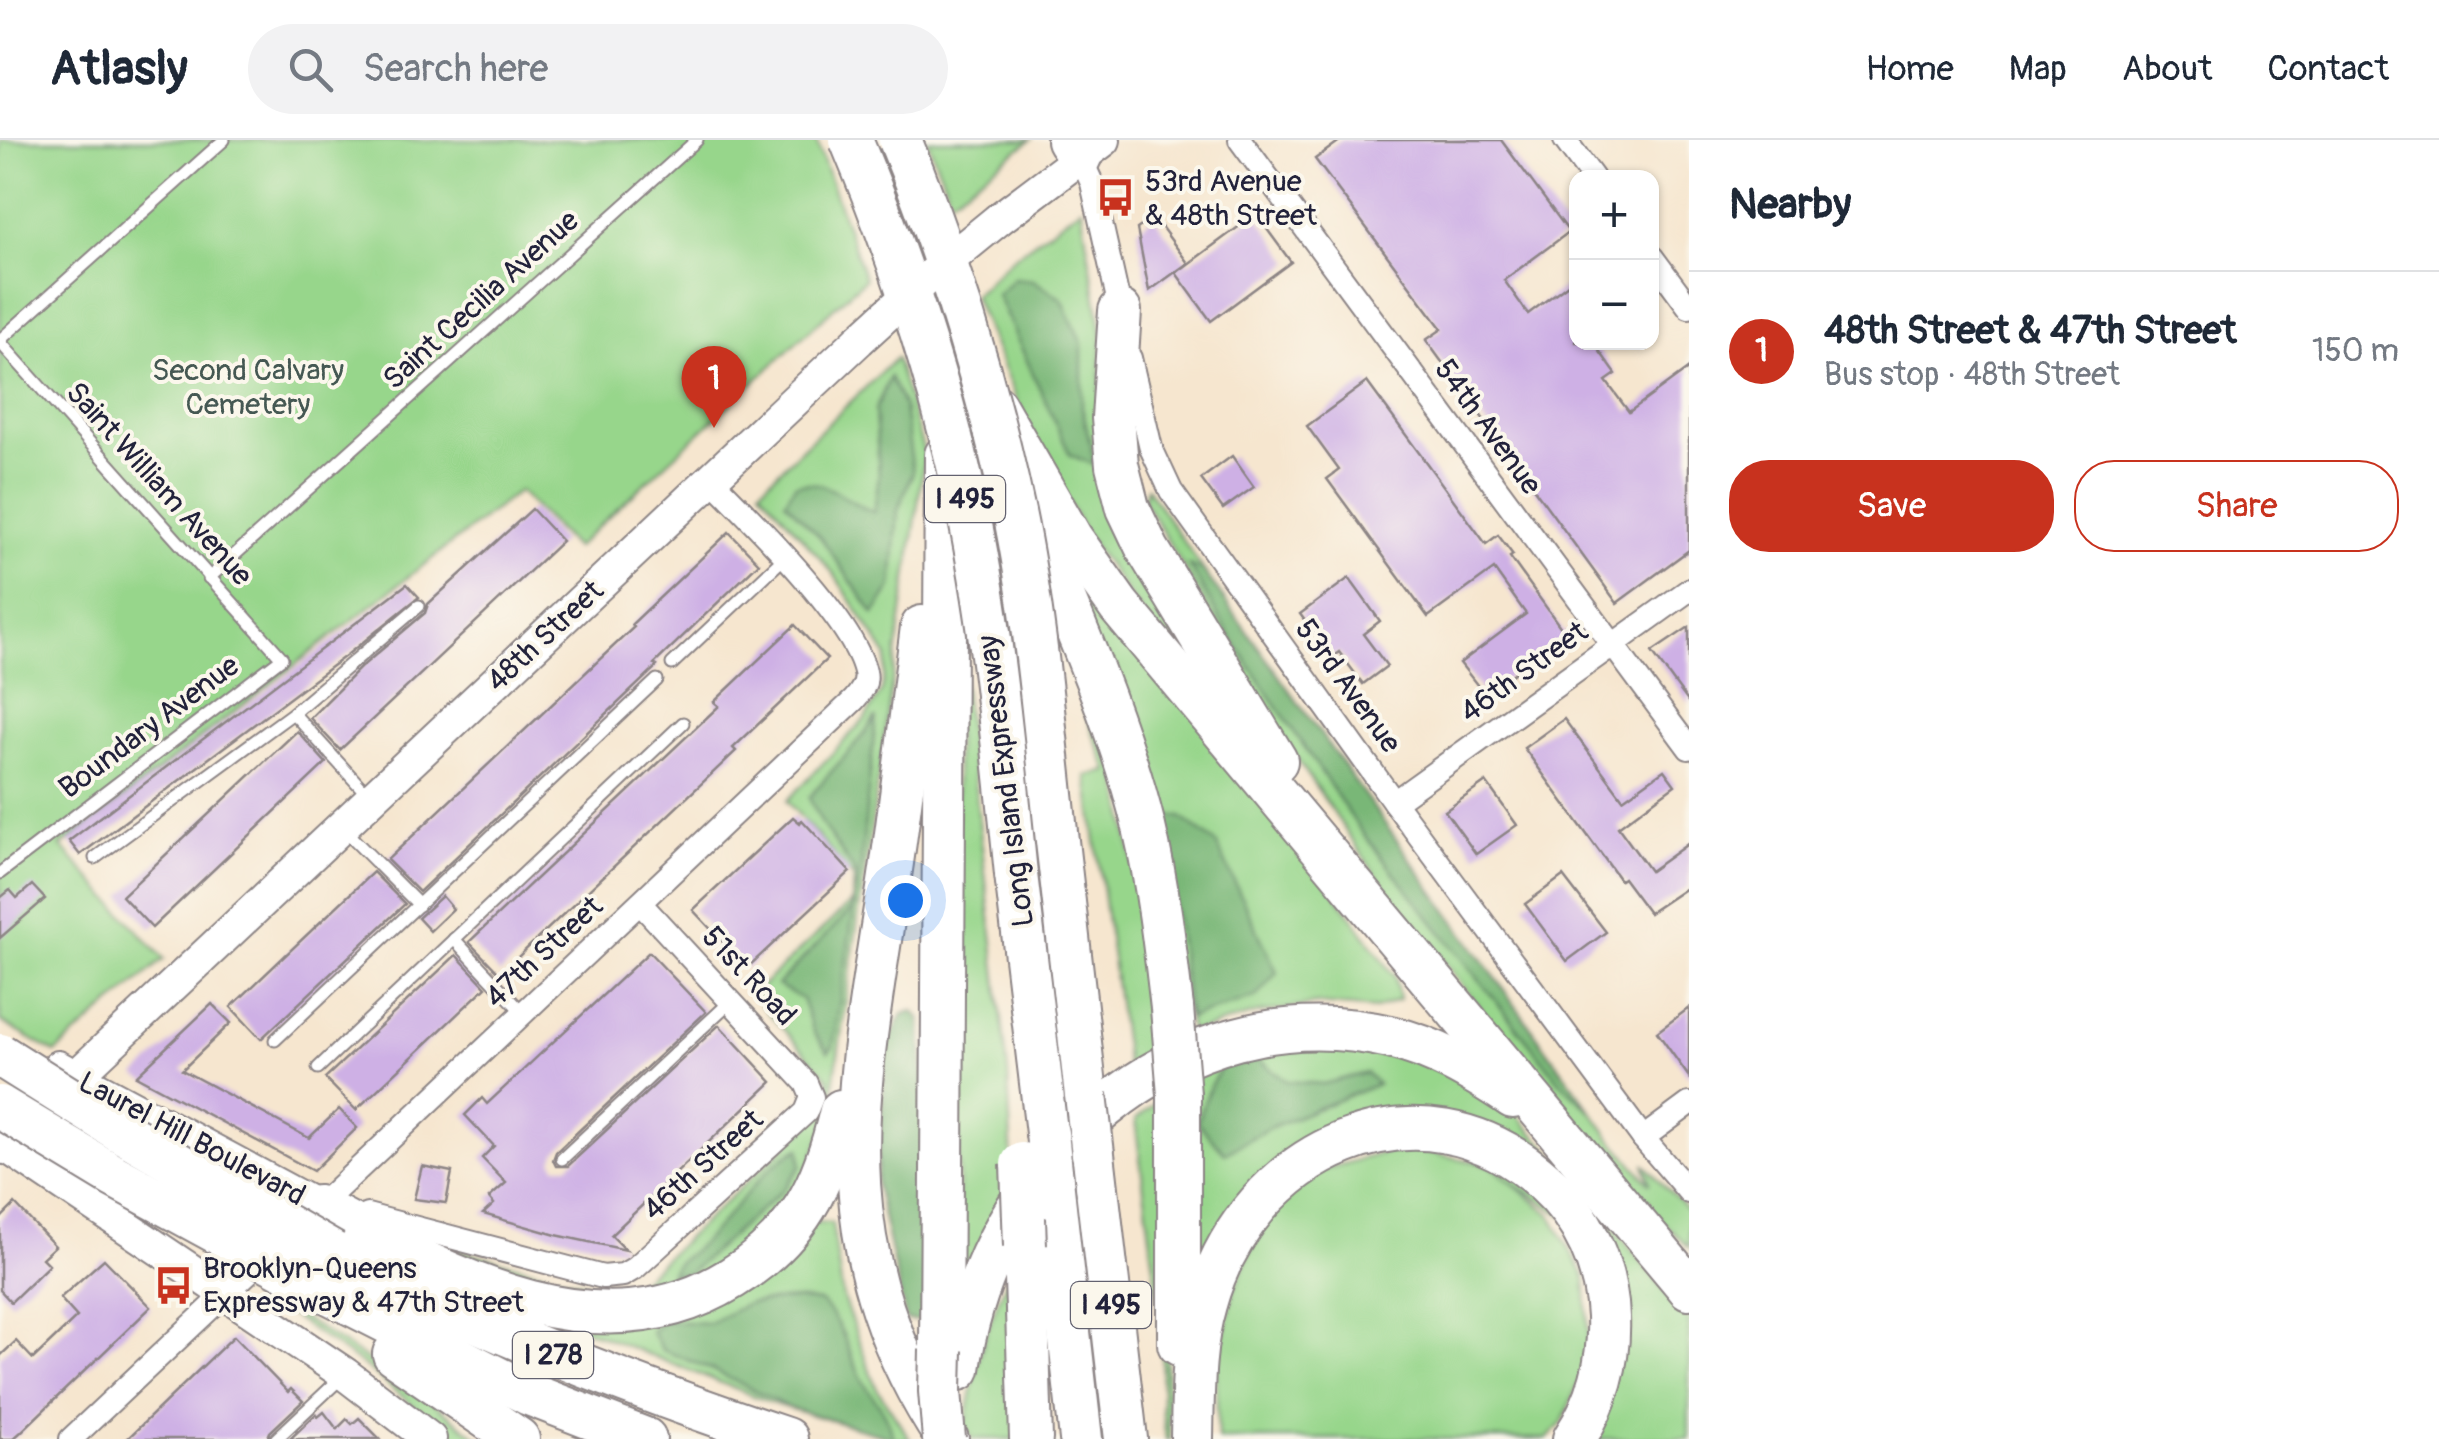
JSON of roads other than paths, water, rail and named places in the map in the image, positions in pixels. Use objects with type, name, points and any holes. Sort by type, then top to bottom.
[{"type":"highway","name":"Long Island Expressway","points":[[850,140],[893,247],[965,497],[992,656],[1024,935],[1018,1094],[1034,1149]]},
{"type":"highway","points":[[864,140],[906,249],[941,359],[946,399],[951,1352]]},
{"type":"highway","points":[[884,140],[956,335],[1102,694],[1128,774],[1152,869],[1172,1008],[1179,1096],[1182,1439]]},
{"type":"highway","name":"Long Island Expressway","points":[[900,140],[944,252],[968,330],[1014,514],[1027,588],[1126,1439]]},
{"type":"highway","points":[[1120,310],[1113,418],[1128,508],[1148,550],[1352,885]]},
{"type":"highway","points":[[956,335],[1051,506],[1094,573],[1689,1288]]},
{"type":"highway","points":[[946,463],[868,1030],[857,1125],[857,1171],[863,1238],[882,1313],[911,1380],[947,1439]]},
{"type":"highway","points":[[318,1207],[410,1255],[514,1296],[561,1309],[604,1314],[667,1308],[705,1294],[741,1273],[782,1238],[804,1210],[826,1168],[868,1030]]},
{"type":"highway","points":[[947,1439],[940,1392],[951,1352],[1009,1222],[1045,1170],[1105,1106],[1144,1078],[1188,1055],[1228,1040],[1282,1030],[1368,1033],[1413,1044],[1456,1061],[1550,1124]]},
{"type":"highway","name":"I 278","points":[[0,1055],[133,1138],[319,1280],[529,1394],[645,1439]]},
{"type":"highway","points":[[1192,1439],[1192,1382],[1198,1330],[1220,1260],[1244,1219],[1276,1183],[1317,1154],[1360,1137],[1406,1130],[1452,1134],[1514,1158],[1554,1190],[1586,1233],[1603,1280],[1608,1338],[1598,1391],[1574,1439]]},
{"type":"highway","points":[[1,1135],[114,1176],[319,1280],[428,1376],[518,1439]]},
{"type":"highway","points":[[1030,1439],[1024,1246],[1034,1149]]},
{"type":"highway","name":"I 495","points":[[1034,1149],[1054,1198],[1081,1439]]},
{"type":"highway","points":[[1094,1163],[1140,1318],[1155,1439]]},
{"type":"highway","name":"I 278","points":[[319,1280],[468,1320],[575,1364],[784,1438]]},
{"type":"street","name":"54th Avenue","points":[[1240,140],[1689,748]]},
{"type":"street","points":[[1565,140],[1587,170]]},
{"type":"street","name":"48th Street","points":[[1,1135],[75,1076],[859,340],[1084,146]]},
{"type":"street","name":"53rd Avenue","points":[[1084,146],[1144,424],[1164,480],[1394,802],[1643,1138],[1689,1192]]},
{"type":"street","points":[[1654,260],[1689,307]]},
{"type":"street","name":"47th Street","points":[[71,1439],[854,700],[863,687],[866,673],[851,644],[786,557],[712,479]]},
{"type":"street","name":"46th Street","points":[[1394,802],[1689,590]]},
{"type":"street","name":"51st Road","points":[[640,903],[811,1092]]},
{"type":"street","name":"Laurel Hill Boulevard","points":[[0,1038],[318,1207],[365,1215],[602,1278],[623,1275]]},
{"type":"street","name":"46th Street","points":[[623,1275],[802,1116],[811,1103],[811,1092]]},
{"type":"street","points":[[1643,1138],[1689,1104]]},
{"type":"street","points":[[1,1135],[345,1374],[430,1439]]},
{"type":"lane","points":[[0,341],[224,140]]},
{"type":"lane","name":"Saint Cecilia Avenue","points":[[209,578],[697,140]]},
{"type":"lane","name":"Saint William Avenue","points":[[0,341],[282,658]]},
{"type":"lane","points":[[672,664],[786,557]]},
{"type":"lane","points":[[95,858],[293,713],[419,606]]},
{"type":"lane","name":"Boundary Avenue","points":[[0,873],[282,658]]},
{"type":"lane","points":[[275,1040],[657,680]]},
{"type":"lane","points":[[293,713],[372,798]]},
{"type":"lane","points":[[318,1068],[683,723]]},
{"type":"lane","points":[[341,826],[419,904]]},
{"type":"lane","points":[[454,939],[523,1013]]},
{"type":"lane","points":[[562,1159],[731,1001]]},
{"type":"lane","points":[[276,1439],[345,1374]]},
{"type":"place","name":"53rd Avenue & 48th Street","points":[[1115,198]]},
{"type":"place","name":"48th Street & 47th Street","points":[[714,428]]},
{"type":"place","name":"Brooklyn-Queens Expressway & 47th Street","points":[[173,1285]]},
{"type":"park label","name":"Second Calvary Cemetery","points":[[248,387]]}]
